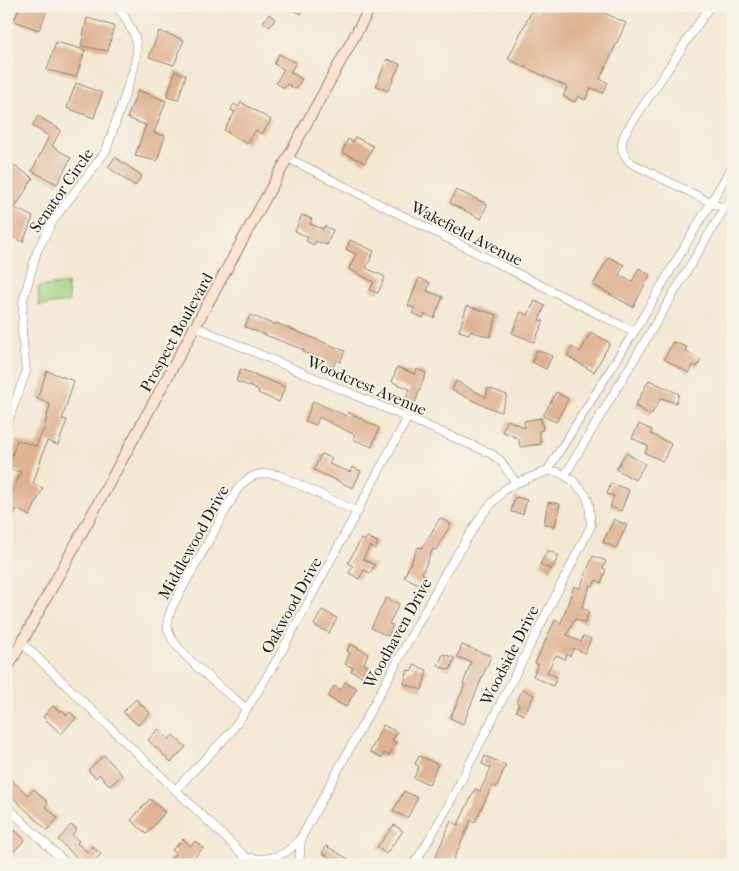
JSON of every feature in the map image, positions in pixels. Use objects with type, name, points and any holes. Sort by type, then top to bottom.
[{"type":"main road","name":"Prospect Boulevard","points":[[6,671],[23,644],[196,327],[368,7]]},
{"type":"street","name":"Senator Circle","points":[[6,426],[26,372],[22,332],[23,301],[37,251],[54,219],[106,151],[134,68],[137,51],[135,36],[124,14],[114,6]]},
{"type":"street","points":[[710,6],[625,132],[621,144],[627,159],[633,164],[724,210]]},
{"type":"street","name":"Wakefield Avenue","points":[[288,158],[634,332]]},
{"type":"street","points":[[733,165],[634,332],[547,471],[565,475],[733,194]]},
{"type":"street","name":"Woodcrest Avenue","points":[[196,327],[490,453],[500,460],[516,483]]},
{"type":"street","name":"Oakwood Drive","points":[[175,790],[230,733],[247,709],[278,658],[408,417]]},
{"type":"street","name":"Woodhaven Drive","points":[[245,857],[258,860],[273,859],[288,851],[301,838],[447,570],[484,512],[505,489],[547,471]]},
{"type":"street","name":"Middlewood Drive","points":[[247,709],[208,677],[174,643],[168,630],[168,621],[172,607],[237,490],[248,478],[265,472],[358,512]]},
{"type":"street","name":"Woodside Drive","points":[[412,865],[445,812],[591,526],[590,504],[586,495],[565,475]]},
{"type":"street","points":[[23,644],[254,865]]},
{"type":"street","points":[[6,806],[68,865]]},
{"type":"street","points":[[6,823],[15,814]]},
{"type":"street","name":"Woodhaven Drive","points":[[300,865],[301,838]]},
{"type":"green space","points":[[67,283],[69,302],[39,306],[38,287]]},
{"type":"building","points":[[20,6],[49,6],[39,30],[14,21]]},
{"type":"building","points":[[286,6],[306,6],[301,14]]},
{"type":"building","points":[[539,6],[590,6],[626,23],[600,79],[608,83],[603,93],[591,88],[585,100],[578,96],[575,102],[563,96],[567,87],[508,59],[532,10],[537,12]]},
{"type":"building","points":[[269,14],[275,19],[270,27],[263,22]]},
{"type":"building","points":[[87,18],[114,26],[108,51],[81,46]]},
{"type":"building","points":[[159,31],[184,40],[174,65],[149,57]]},
{"type":"building","points":[[56,42],[85,50],[76,77],[47,70]]},
{"type":"building","points":[[279,54],[296,63],[290,72],[302,79],[296,89],[287,84],[284,88],[276,83],[284,69],[274,64]]},
{"type":"building","points":[[387,59],[400,64],[388,91],[376,86]]},
{"type":"building","points":[[175,71],[186,75],[178,100],[167,97]]},
{"type":"building","points":[[76,83],[102,93],[94,118],[67,108]]},
{"type":"building","points":[[138,90],[166,101],[154,133],[165,136],[157,161],[135,156],[146,125],[127,118]]},
{"type":"building","points":[[241,102],[271,120],[262,134],[256,130],[247,144],[224,130],[235,112],[231,110],[234,104],[239,107]]},
{"type":"building","points":[[38,116],[61,130],[52,146],[71,158],[57,184],[32,171],[49,136],[32,126]]},
{"type":"building","points":[[355,137],[373,146],[365,163],[342,152],[348,139],[353,142]]},
{"type":"building","points":[[115,157],[142,176],[135,186],[108,167]]},
{"type":"building","points":[[10,163],[33,178],[15,208],[33,217],[23,242],[6,233],[6,211],[12,198],[6,195],[6,168]]},
{"type":"building","points":[[456,190],[487,204],[481,219],[450,203]]},
{"type":"building","points":[[302,215],[312,219],[310,224],[323,229],[324,226],[333,230],[327,245],[316,241],[314,245],[306,241],[308,237],[295,231]]},
{"type":"building","points":[[350,240],[374,251],[366,268],[385,277],[378,293],[370,290],[374,282],[349,269],[356,254],[346,249]]},
{"type":"building","points":[[609,257],[624,265],[619,275],[632,282],[639,268],[650,275],[633,307],[593,285]]},
{"type":"building","points":[[419,278],[430,283],[427,291],[443,297],[434,318],[425,314],[423,318],[412,313],[415,308],[408,306]]},
{"type":"building","points":[[535,301],[545,306],[539,320],[544,321],[534,342],[512,333],[521,312],[528,315]]},
{"type":"building","points":[[467,306],[497,315],[490,337],[470,331],[469,334],[459,331]]},
{"type":"building","points":[[250,315],[275,325],[276,323],[345,351],[340,362],[336,360],[333,367],[321,363],[322,360],[303,352],[304,350],[245,327]]},
{"type":"building","points":[[591,332],[610,343],[594,372],[567,356],[572,347],[580,352]]},
{"type":"building","points":[[673,342],[687,347],[685,351],[701,360],[697,367],[693,365],[689,373],[664,359]]},
{"type":"building","points":[[537,350],[552,356],[546,369],[532,362]]},
{"type":"building","points":[[397,367],[415,374],[417,369],[426,373],[414,405],[404,402],[410,389],[392,382]]},
{"type":"building","points":[[241,369],[285,387],[279,402],[258,393],[259,390],[236,381]]},
{"type":"building","points":[[47,371],[74,381],[62,419],[67,420],[58,445],[47,441],[33,484],[43,488],[30,516],[16,509],[6,530],[6,506],[21,472],[8,469],[17,440],[36,446],[44,429],[50,404],[37,399]]},
{"type":"building","points":[[649,380],[679,394],[676,403],[661,398],[651,415],[635,406]]},
{"type":"building","points":[[456,381],[486,397],[488,388],[507,395],[501,412],[452,390]]},
{"type":"building","points":[[556,392],[568,399],[556,422],[543,416]]},
{"type":"building","points":[[313,401],[346,416],[348,412],[379,428],[372,447],[353,439],[355,435],[319,417],[316,425],[305,421]]},
{"type":"building","points":[[541,418],[543,430],[539,431],[541,444],[520,447],[519,439],[502,431],[508,420],[525,428],[524,421]]},
{"type":"building","points":[[639,424],[652,430],[651,434],[671,444],[663,461],[645,453],[648,446],[632,438]]},
{"type":"building","points":[[626,453],[645,464],[635,480],[616,469]]},
{"type":"building","points":[[321,454],[332,458],[329,464],[350,472],[352,467],[361,471],[353,488],[314,470]]},
{"type":"building","points":[[611,483],[629,490],[621,511],[610,507],[614,496],[607,494]]},
{"type":"building","points":[[515,497],[527,500],[523,514],[511,512]]},
{"type":"building","points":[[548,502],[560,504],[555,526],[544,524]]},
{"type":"building","points":[[440,518],[451,524],[436,550],[433,549],[422,573],[425,575],[421,585],[404,577],[418,547],[422,548]]},
{"type":"building","points":[[614,519],[627,525],[616,548],[603,542]]},
{"type":"building","points":[[367,537],[378,542],[375,549],[370,546],[363,559],[375,565],[370,573],[364,570],[359,579],[349,573],[353,566],[348,563],[361,539],[365,541]]},
{"type":"building","points":[[548,550],[559,556],[551,570],[540,564]]},
{"type":"building","points":[[593,556],[606,561],[603,568],[606,570],[601,583],[596,580],[593,586],[590,585],[582,608],[589,611],[585,623],[575,619],[567,635],[581,642],[583,636],[591,639],[585,653],[574,648],[570,656],[567,654],[565,659],[556,655],[547,672],[557,677],[553,686],[533,676],[538,664],[535,663],[555,620],[561,623],[574,586],[580,588]]},
{"type":"building","points":[[386,598],[399,604],[389,624],[393,625],[388,636],[371,628]]},
{"type":"building","points":[[322,610],[337,618],[329,633],[314,625]]},
{"type":"building","points":[[350,644],[368,653],[364,664],[371,667],[366,678],[351,671],[353,668],[345,664],[350,653],[347,651]]},
{"type":"building","points":[[462,645],[491,656],[463,724],[450,718],[465,685],[463,684],[471,662],[457,657]]},
{"type":"building","points":[[443,654],[455,658],[450,670],[438,666]]},
{"type":"building","points":[[414,665],[427,670],[422,690],[404,684],[408,670],[412,671]]},
{"type":"building","points":[[345,682],[357,688],[346,707],[328,697],[334,686],[341,690]]},
{"type":"building","points":[[523,689],[534,695],[524,715],[516,711],[519,704],[516,702]]},
{"type":"building","points":[[136,699],[150,713],[138,725],[123,712]]},
{"type":"building","points":[[53,706],[60,712],[62,710],[67,715],[70,712],[76,718],[61,734],[43,717]]},
{"type":"building","points":[[383,725],[397,732],[392,741],[396,742],[389,756],[384,753],[382,758],[370,752]]},
{"type":"building","points":[[158,729],[169,740],[173,735],[186,747],[171,762],[148,740]]},
{"type":"building","points":[[104,755],[122,775],[110,786],[99,774],[96,778],[88,770]]},
{"type":"building","points":[[419,756],[438,764],[429,784],[414,778],[419,766],[415,764]]},
{"type":"building","points":[[485,756],[506,765],[496,788],[492,786],[475,822],[471,820],[451,865],[432,865],[451,821],[458,825],[475,789],[480,791],[491,768],[482,764]]},
{"type":"building","points":[[6,775],[28,795],[34,789],[48,803],[45,806],[58,818],[47,830],[6,791]]},
{"type":"building","points":[[404,791],[418,798],[407,818],[393,811]]},
{"type":"building","points":[[150,799],[165,812],[147,834],[131,820]]},
{"type":"building","points":[[71,825],[77,829],[72,835],[79,841],[77,843],[87,852],[92,846],[101,854],[91,865],[85,865],[58,840]]},
{"type":"building","points":[[394,825],[403,831],[386,854],[377,847]]},
{"type":"building","points":[[15,830],[25,840],[6,859],[6,838]]},
{"type":"building","points":[[183,839],[191,846],[195,841],[203,848],[187,865],[165,865],[176,853],[172,850]]},
{"type":"building","points":[[326,846],[350,860],[347,865],[342,865],[322,853]]}]
